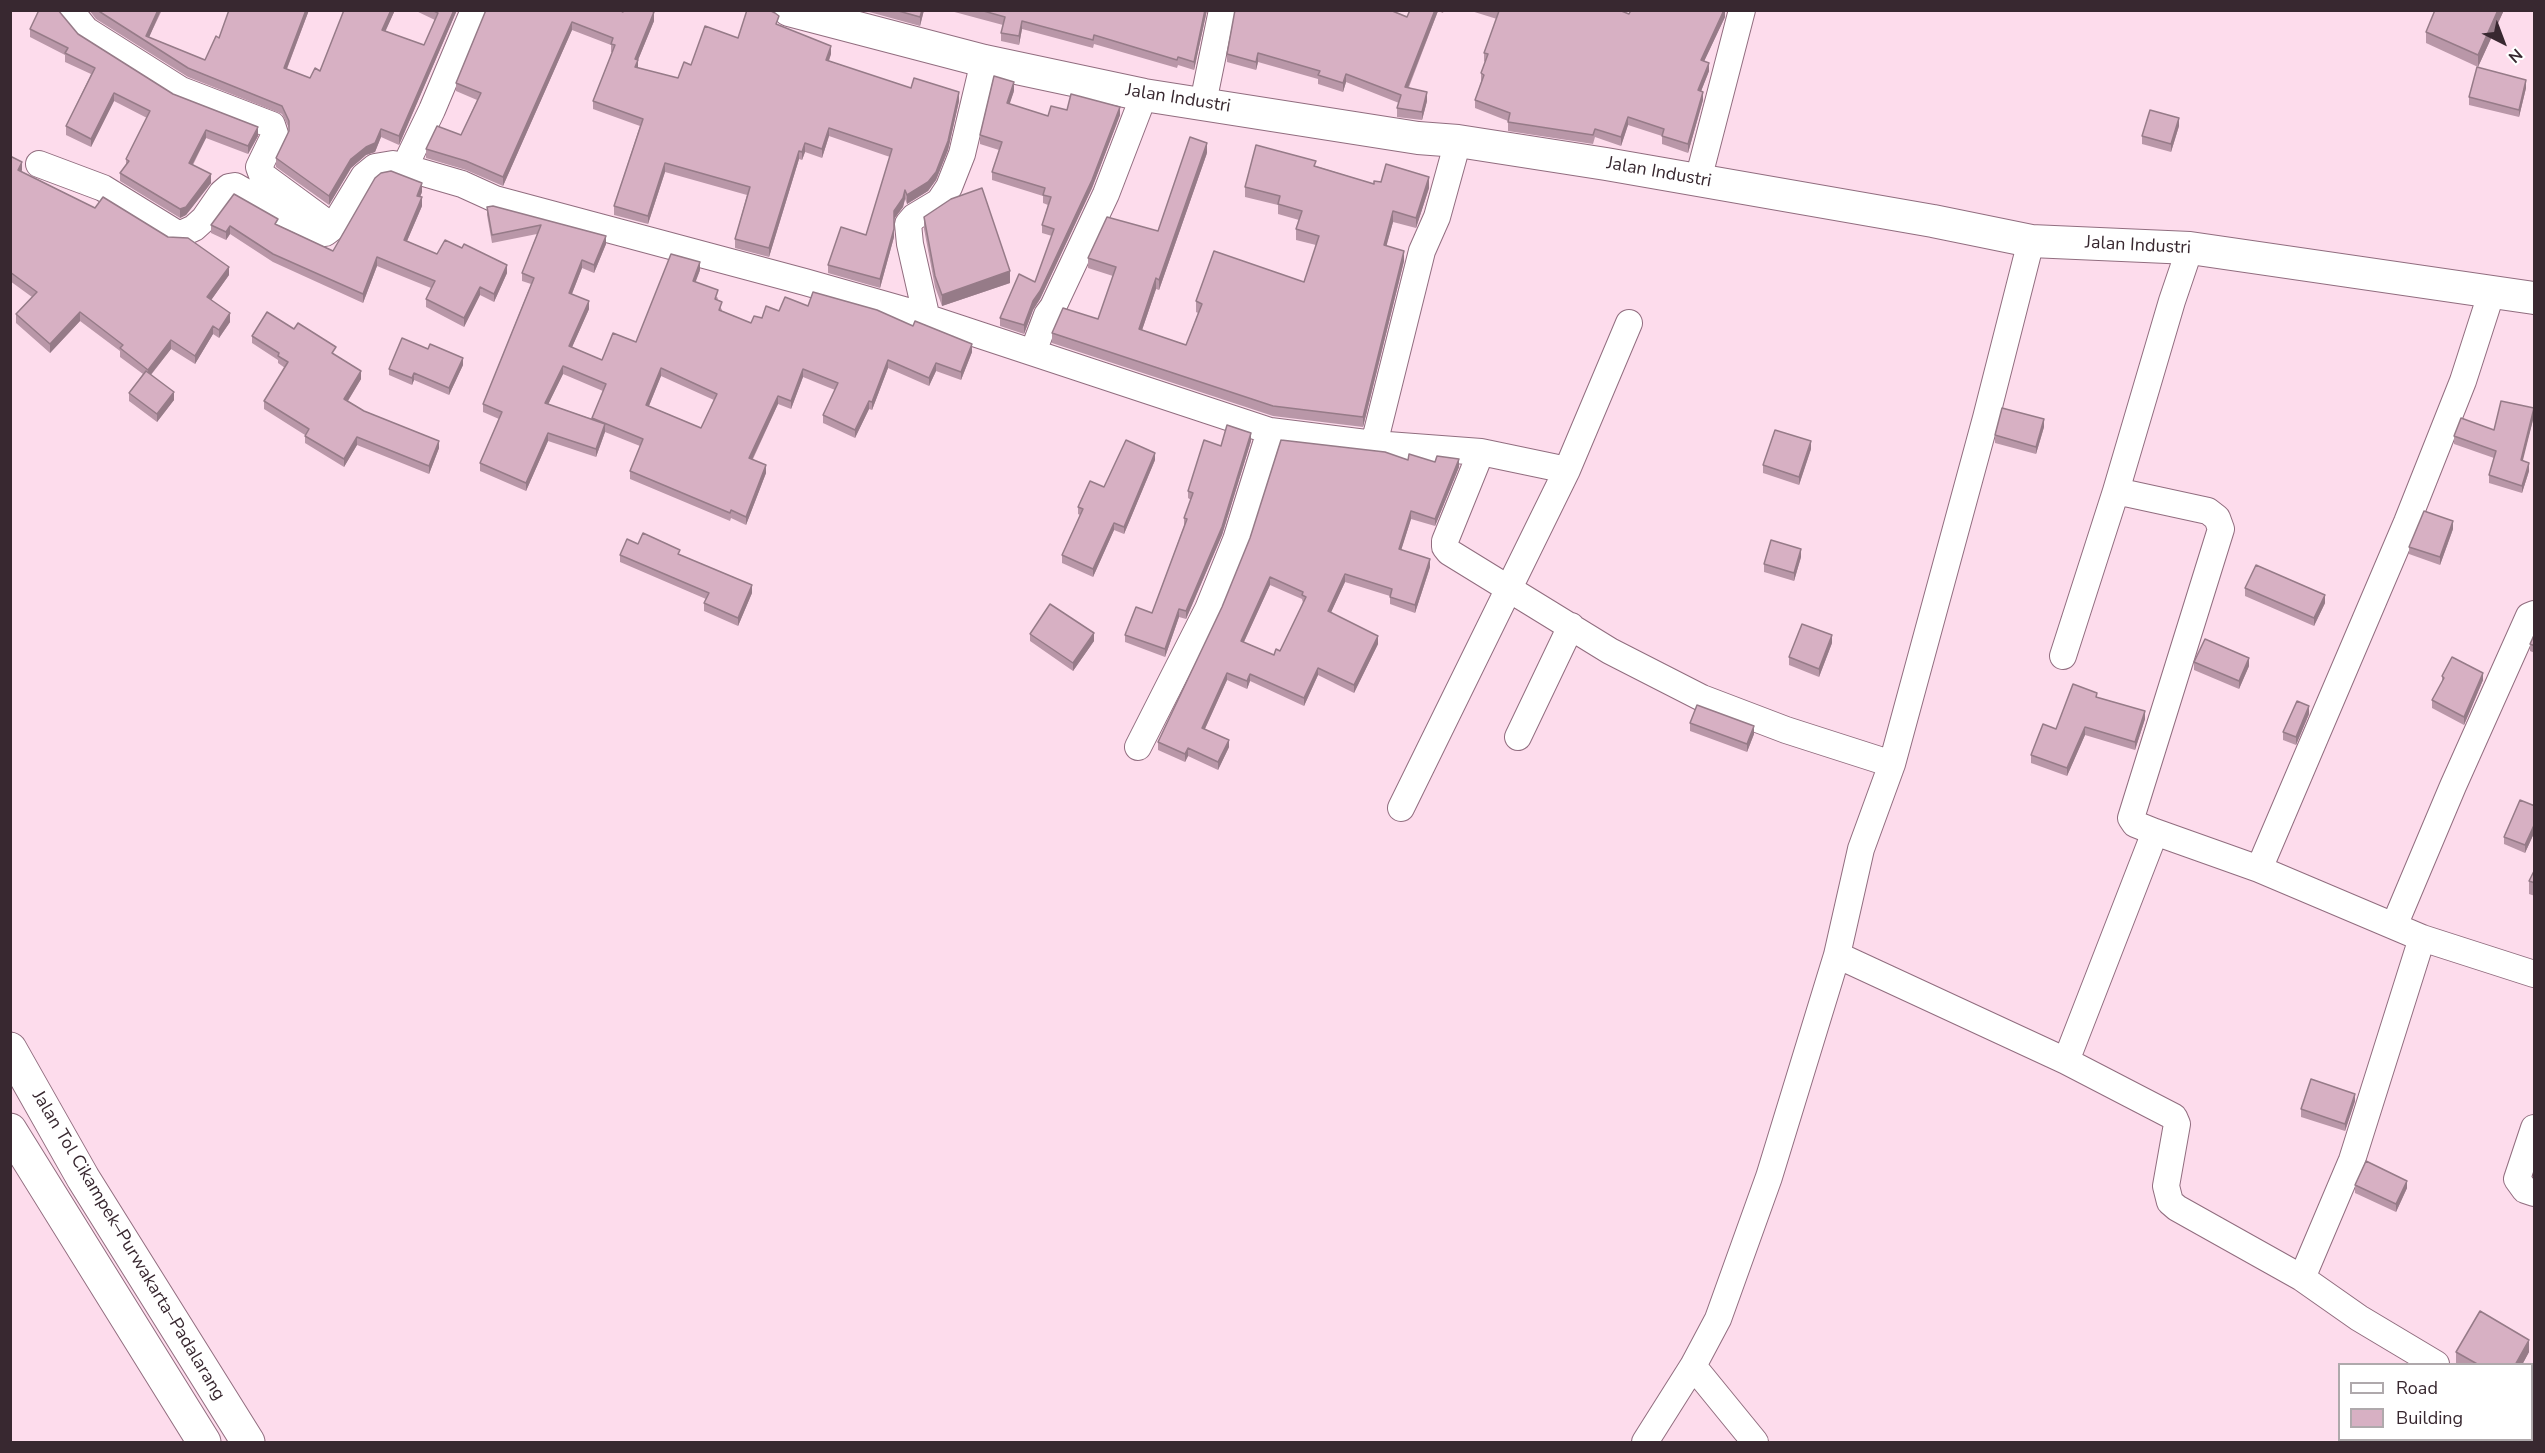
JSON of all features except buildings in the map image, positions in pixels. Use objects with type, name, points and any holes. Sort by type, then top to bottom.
[{"type":"highway","name":"Jalan Tol Cikampek–Purwakarta–Padalarang","points":[[10,1049],[82,1178],[248,1443]]},
{"type":"highway","name":"Jalan Tol Cikampek–Purwakarta–Padalarang","points":[[10,1130],[204,1443]]},
{"type":"main road","name":"Jalan Industri","points":[[789,10],[984,61],[1144,95],[1418,138],[1458,141],[1698,180],[1933,221],[2031,241],[2190,248],[2535,298]]},
{"type":"street","points":[[70,10],[86,30],[181,90],[272,125],[275,134],[260,167],[262,175],[333,227]]},
{"type":"street","points":[[405,166],[432,110],[474,10]]},
{"type":"street","points":[[1203,103],[1222,10]]},
{"type":"street","points":[[1698,180],[1742,10]]},
{"type":"street","points":[[927,319],[910,244],[908,224],[914,217],[939,202],[950,187],[962,154],[984,61]]},
{"type":"street","points":[[1033,352],[1047,315],[1106,194],[1144,95]]},
{"type":"street","points":[[1374,444],[1422,251],[1437,217],[1458,141]]},
{"type":"street","points":[[39,164],[103,188],[176,233],[183,233],[194,228],[204,219],[222,193],[235,186],[312,230],[325,233],[333,227],[364,176],[375,167],[393,164],[405,166],[462,184],[495,199],[805,282],[927,319],[1270,430],[1374,444],[1481,452],[1567,470]]},
{"type":"street","points":[[1645,1443],[1693,1366],[1718,1319],[1746,1244],[1838,956],[1861,849],[1892,764],[1983,430],[2031,241]]},
{"type":"street","points":[[2062,656],[2116,491],[2190,248]]},
{"type":"street","points":[[2259,869],[2407,522],[2463,381],[2493,291]]},
{"type":"street","points":[[1401,808],[1567,470],[1629,323]]},
{"type":"street","points":[[1138,747],[1216,590],[1236,540],[1270,430]]},
{"type":"street","points":[[1481,452],[1445,541],[1445,547],[1610,651],[1702,698],[1786,730],[1892,764]]},
{"type":"street","points":[[2116,491],[2208,510],[2221,524],[2131,814],[2130,818],[2135,824],[2259,869],[2422,938],[2535,974]]},
{"type":"street","points":[[2394,927],[2453,786],[2529,616],[2535,614]]},
{"type":"street","points":[[1518,736],[1571,626]]},
{"type":"street","points":[[2066,1061],[2155,832]]},
{"type":"street","points":[[2302,1278],[2352,1160],[2422,938]]},
{"type":"street","points":[[1838,956],[2066,1061],[2175,1117],[2177,1124],[2166,1186],[2170,1202],[2302,1278],[2359,1318],[2433,1363]]},
{"type":"street","points":[[2535,1128],[2517,1179],[2525,1190],[2535,1193]]},
{"type":"street","points":[[1693,1366],[1755,1443]]}]
